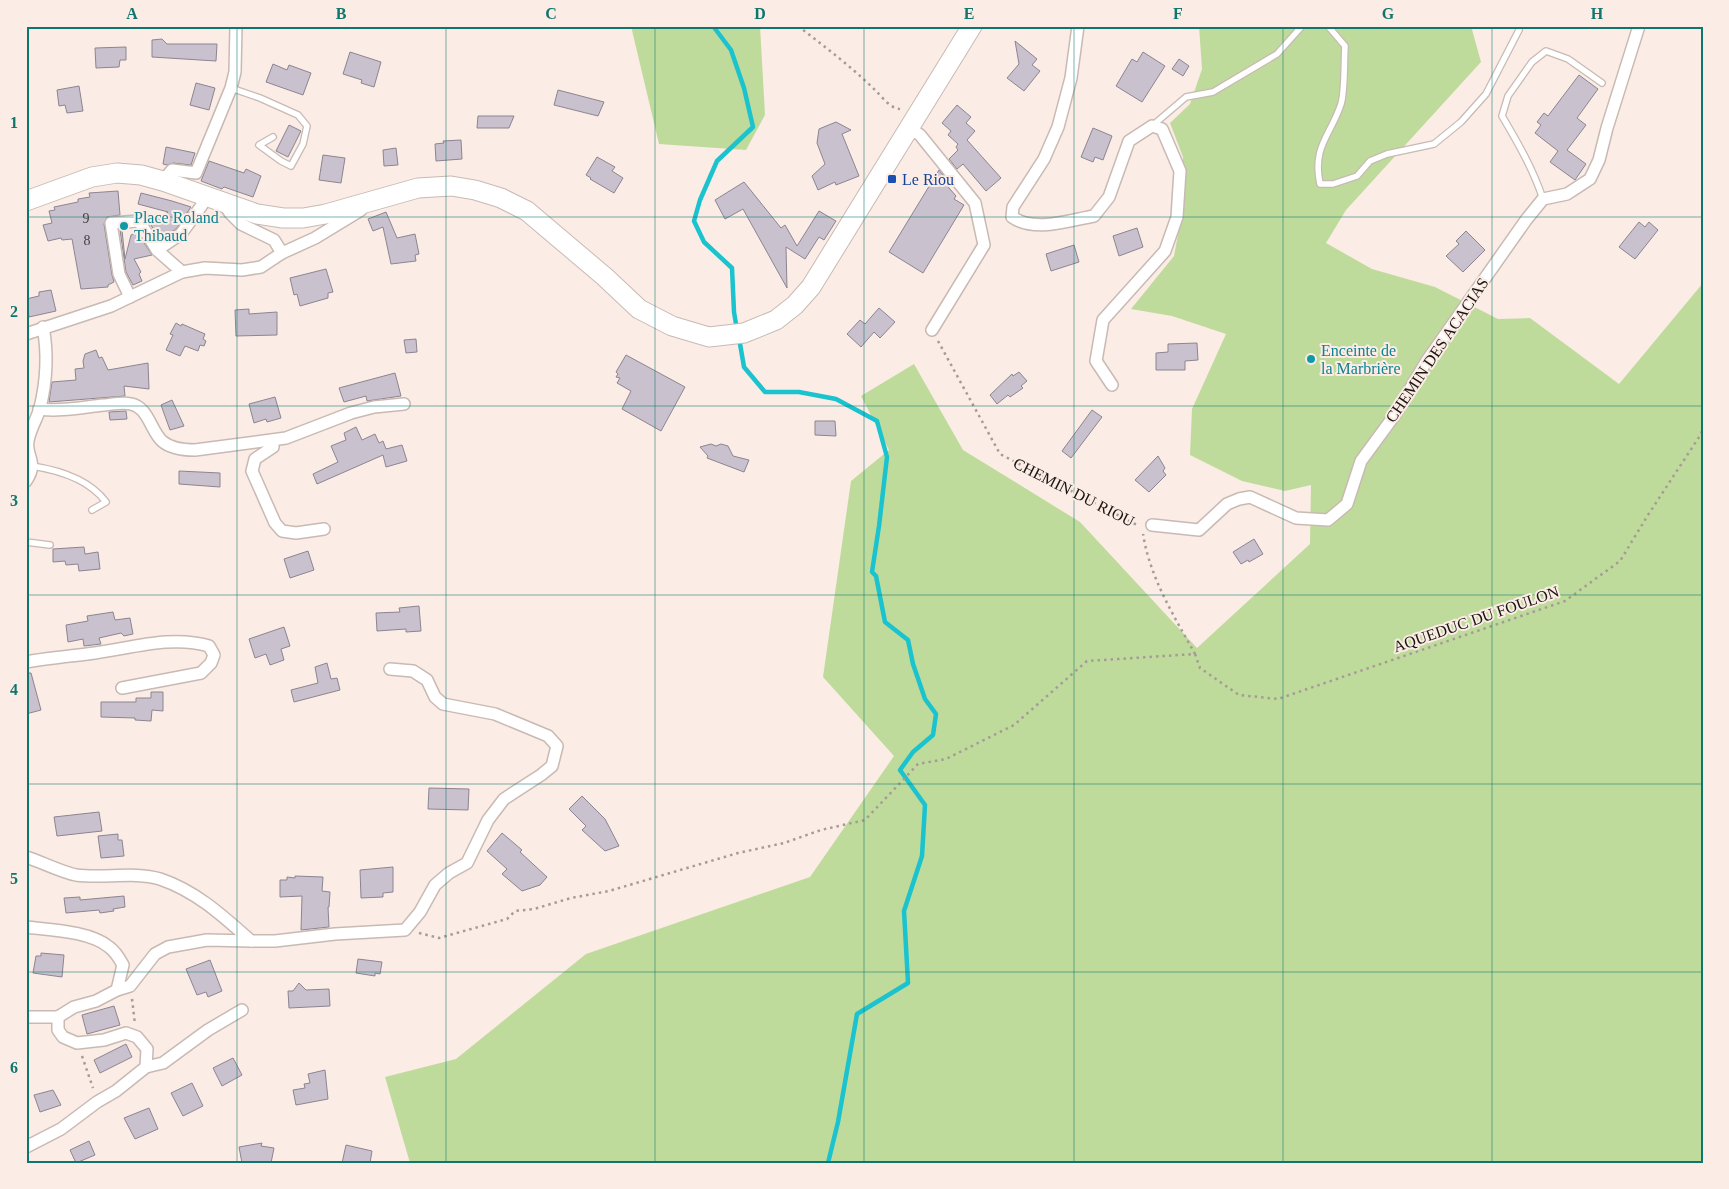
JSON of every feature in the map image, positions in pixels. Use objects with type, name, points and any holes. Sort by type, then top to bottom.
[{"type":"main road","points":[[26,201],[92,178],[117,173],[141,175],[257,214],[283,218],[304,218],[326,214],[407,191],[434,186],[451,186],[475,190],[501,198],[527,211],[605,277],[639,309],[672,326],[709,337],[744,333],[776,320],[795,305],[811,286],[972,26]]},
{"type":"street","points":[[163,181],[172,170],[196,173],[231,88],[235,72],[236,26]]},
{"type":"street","points":[[1078,26],[1072,78],[1058,127],[1044,159],[1013,207],[1012,217],[1019,222],[1043,225],[1094,216],[1109,197],[1129,141],[1152,126],[1162,129],[1180,171],[1177,217],[1165,251],[1103,320],[1096,361],[1112,385]]},
{"type":"street","points":[[1543,200],[1567,194],[1590,179],[1599,160],[1639,26]]},
{"type":"street","points":[[910,128],[920,135],[975,203],[984,246],[932,330]]},
{"type":"street","points":[[157,250],[181,234],[202,205],[214,198],[241,224],[274,240],[282,253]]},
{"type":"street","name":"CHEMIN DES ACACIAS","points":[[1147,526],[1199,530],[1227,504],[1250,497],[1296,518],[1328,520],[1347,504],[1361,462],[1394,416],[1426,362],[1526,220],[1543,200]]},
{"type":"street","points":[[26,334],[111,306],[182,272],[205,268],[242,270],[261,267],[282,253],[315,238],[373,202]]},
{"type":"street","points":[[130,297],[119,274],[111,222],[139,221],[157,250],[182,272]]},
{"type":"street","points":[[26,482],[32,466],[27,448],[29,436],[40,409],[44,378],[46,339],[44,327]]},
{"type":"street","points":[[40,409],[52,411],[114,404],[132,404],[140,408],[152,429],[163,442],[180,450],[195,450],[273,440],[316,427],[351,413],[404,404]]},
{"type":"street","points":[[273,440],[273,447],[254,459],[252,471],[275,523],[282,531],[296,533],[324,529]]},
{"type":"street","points":[[26,662],[96,653],[144,643],[197,642],[209,646],[214,655],[211,663],[201,674],[122,688]]},
{"type":"street","points":[[26,1017],[58,1017],[74,1007],[96,1001],[117,990],[130,986],[155,954],[168,947],[207,940],[276,941],[335,934],[405,930],[420,912],[435,885],[449,873],[467,863],[488,820],[504,799],[552,766],[556,746],[548,736],[495,714],[443,704],[435,697],[427,680],[413,671],[390,669]]},
{"type":"street","points":[[26,857],[76,875],[137,876],[159,879],[197,896],[251,941]]},
{"type":"street","points":[[26,927],[87,936],[108,945],[117,954],[123,965],[117,990]]},
{"type":"street","points":[[26,1147],[60,1129],[97,1102],[116,1091],[146,1067],[163,1063],[208,1030],[242,1010]]},
{"type":"street","points":[[58,1017],[58,1030],[62,1037],[77,1043],[104,1040],[126,1034],[137,1037],[147,1049],[146,1067]]},
{"type":"lane","points":[[1152,126],[1186,97],[1213,92],[1277,54],[1302,26]]},
{"type":"lane","points":[[1328,26],[1345,46],[1341,102],[1318,154],[1320,184],[1333,184],[1357,176],[1370,160],[1387,154],[1434,144],[1461,122],[1486,94],[1519,30]]},
{"type":"lane","points":[[1543,200],[1537,180],[1523,151],[1502,116],[1508,96],[1532,62],[1546,51],[1568,59],[1602,83]]},
{"type":"lane","points":[[231,88],[260,98],[298,115],[307,126],[303,144],[291,166],[259,145],[273,137]]},
{"type":"lane","points":[[32,466],[55,470],[72,477],[98,492],[106,502],[92,510]]},
{"type":"lane","points":[[26,542],[50,545]]},
{"type":"path","points":[[798,26],[857,73],[891,106],[898,109],[902,108]]},
{"type":"path","name":"CHEMIN DU RIOU","points":[[932,330],[1000,454],[1147,526]]},
{"type":"path","name":"AQUEDUC DU FOULON","points":[[1147,526],[1146,554],[1200,668],[1239,695],[1278,699],[1565,601],[1620,561],[1703,428]]},
{"type":"path","points":[[418,932],[439,938],[507,919],[515,911],[534,910],[571,898],[609,891],[738,853],[784,843],[821,830],[865,820],[918,764],[946,759],[1014,725],[1087,661],[1195,654]]},
{"type":"path","points":[[130,986],[137,1037]]},
{"type":"path","points":[[77,1043],[88,1070],[97,1102]]},
{"type":"green space","points":[[631,26],[760,26],[765,115],[746,150],[659,144]]},
{"type":"green space","points":[[1199,26],[1471,26],[1481,62],[1346,210],[1326,243],[1372,269],[1435,287],[1498,319],[1530,318],[1619,384],[1703,283],[1703,1163],[410,1163],[385,1077],[456,1059],[586,954],[810,877],[894,756],[823,677],[851,481],[889,450],[861,396],[914,364],[963,450],[1080,522],[1197,648],[1310,544],[1311,485],[1285,491],[1242,481],[1190,455],[1192,409],[1226,334],[1172,316],[1131,309],[1174,256],[1183,207],[1183,157],[1170,123],[1190,104],[1202,69]]},
{"type":"building","points":[[162,39],[167,44],[217,44],[216,61],[152,57],[152,40]]},
{"type":"building","points":[[1015,41],[1037,59],[1032,65],[1040,71],[1024,91],[1007,78],[1019,64]]},
{"type":"building","points":[[126,47],[126,60],[120,60],[119,67],[96,68],[95,48]]},
{"type":"building","points":[[350,52],[381,62],[374,87],[361,83],[362,80],[343,74]]},
{"type":"building","points":[[1143,52],[1165,66],[1142,102],[1116,86],[1132,59],[1137,62]]},
{"type":"building","points":[[1179,59],[1189,66],[1183,76],[1172,69]]},
{"type":"building","points":[[273,64],[287,70],[289,65],[311,73],[303,95],[266,82]]},
{"type":"building","points":[[1579,75],[1598,89],[1577,118],[1586,125],[1567,150],[1586,164],[1575,180],[1550,162],[1558,151],[1535,133],[1541,125],[1537,122],[1544,113],[1548,116]]},
{"type":"building","points":[[196,83],[215,88],[209,110],[190,105]]},
{"type":"building","points":[[79,86],[83,111],[67,113],[65,105],[59,106],[57,90]]},
{"type":"building","points":[[558,90],[604,102],[598,116],[554,105]]},
{"type":"building","points":[[957,105],[971,117],[966,123],[975,131],[967,140],[1001,178],[986,191],[963,164],[957,169],[949,159],[958,150],[956,147],[958,144],[948,135],[951,131],[942,123]]},
{"type":"building","points":[[478,116],[514,116],[509,128],[477,128]]},
{"type":"building","points":[[836,122],[851,130],[842,134],[859,176],[836,185],[835,182],[818,190],[812,176],[825,164],[817,143],[819,129]]},
{"type":"building","points":[[289,125],[301,131],[288,157],[276,151]]},
{"type":"building","points":[[1093,128],[1112,136],[1103,160],[1095,157],[1093,162],[1081,157]]},
{"type":"building","points":[[461,140],[462,159],[436,161],[435,144],[444,143],[443,141]]},
{"type":"building","points":[[166,147],[195,153],[191,165],[163,164]]},
{"type":"building","points":[[396,148],[398,165],[384,166],[383,150]]},
{"type":"building","points":[[323,155],[345,158],[341,183],[319,180]]},
{"type":"building","points":[[597,157],[615,167],[612,171],[623,178],[614,193],[586,175]]},
{"type":"building","points":[[209,161],[244,173],[246,169],[261,176],[253,197],[201,181]]},
{"type":"building","points":[[939,170],[946,179],[943,181],[956,196],[954,199],[964,205],[923,273],[889,252]]},
{"type":"building","points":[[744,182],[781,228],[785,225],[797,246],[819,211],[836,221],[824,240],[819,237],[805,259],[786,247],[787,288],[743,209],[725,219],[715,200]]},
{"type":"building","points":[[118,191],[120,215],[107,217],[104,224],[114,282],[108,285],[108,287],[81,289],[72,239],[62,240],[61,238],[48,241],[43,225],[52,223],[49,211],[55,210],[54,207],[78,202],[78,199],[90,197],[89,193]]},
{"type":"building","points":[[141,193],[191,207],[176,229],[159,239],[151,225],[168,212],[138,204]]},
{"type":"building","points":[[386,212],[397,238],[415,234],[419,254],[415,255],[416,261],[391,264],[383,227],[373,231],[368,219]]},
{"type":"building","points":[[1639,222],[1645,227],[1649,222],[1658,230],[1635,259],[1619,247]]},
{"type":"building","points":[[1137,228],[1143,247],[1119,256],[1113,236]]},
{"type":"building","points":[[120,230],[122,230],[125,259],[131,235],[137,232],[152,255],[134,259],[141,272],[139,274],[142,281],[133,285],[126,272]]},
{"type":"building","points":[[1466,231],[1485,250],[1463,272],[1446,256],[1459,244],[1456,241]]},
{"type":"building","points":[[1074,245],[1079,262],[1051,271],[1046,254]]},
{"type":"building","points":[[326,269],[333,292],[328,293],[328,298],[300,306],[297,294],[294,295],[290,278]]},
{"type":"building","points":[[51,290],[56,311],[29,317],[26,299],[39,296],[39,292]]},
{"type":"building","points":[[879,308],[895,322],[880,338],[874,332],[861,347],[847,334],[860,320],[865,324]]},
{"type":"building","points":[[249,309],[249,314],[277,312],[277,335],[236,336],[235,310]]},
{"type":"building","points":[[176,323],[205,334],[203,339],[206,341],[204,346],[200,345],[198,351],[185,346],[180,356],[166,350],[173,335],[170,334]]},
{"type":"building","points":[[416,339],[417,352],[406,353],[404,340]]},
{"type":"building","points":[[1197,343],[1198,360],[1185,361],[1185,370],[1156,370],[1156,353],[1168,352],[1168,344]]},
{"type":"building","points":[[96,350],[99,358],[102,357],[108,370],[148,363],[149,389],[124,386],[125,396],[49,402],[52,382],[76,380],[75,369],[84,368],[85,354]]},
{"type":"building","points":[[626,355],[685,387],[661,431],[622,409],[631,391],[617,383],[620,378],[616,377],[618,374],[616,372]]},
{"type":"building","points":[[1019,372],[1027,381],[1021,386],[1023,388],[1010,397],[1008,395],[997,404],[990,395],[1012,374],[1013,376]]},
{"type":"building","points":[[395,373],[401,396],[367,401],[366,396],[344,402],[339,388]]},
{"type":"building","points":[[275,397],[281,418],[267,422],[266,419],[254,423],[249,404]]},
{"type":"building","points":[[172,400],[184,426],[170,430],[161,405]]},
{"type":"building","points":[[1092,410],[1102,417],[1071,458],[1062,451]]},
{"type":"building","points":[[126,411],[127,419],[110,420],[109,412]]},
{"type":"building","points":[[815,421],[835,421],[836,436],[815,435]]},
{"type":"building","points":[[356,427],[362,440],[375,434],[379,443],[383,441],[386,449],[402,445],[407,461],[386,467],[383,455],[317,484],[313,474],[338,462],[331,446],[346,440],[344,433]]},
{"type":"building","points":[[711,444],[728,446],[733,456],[749,460],[744,472],[707,458],[708,456],[700,447]]},
{"type":"building","points":[[1158,456],[1165,468],[1163,471],[1166,475],[1149,492],[1135,480]]},
{"type":"building","points":[[179,471],[220,473],[220,487],[179,484]]},
{"type":"building","points":[[1254,539],[1263,554],[1241,564],[1233,552]]},
{"type":"building","points":[[84,547],[85,554],[98,552],[100,569],[79,571],[78,564],[66,565],[65,561],[53,562],[53,549]]},
{"type":"building","points":[[308,551],[314,570],[290,578],[284,559]]},
{"type":"building","points":[[419,606],[421,631],[406,632],[406,629],[377,631],[376,613],[400,612],[399,608]]},
{"type":"building","points":[[113,612],[115,620],[130,618],[133,634],[124,636],[121,633],[99,638],[101,644],[84,646],[83,639],[68,642],[66,625],[88,621],[87,616]]},
{"type":"building","points":[[284,627],[290,646],[281,649],[284,660],[270,665],[266,654],[255,658],[249,639]]},
{"type":"building","points":[[327,663],[331,679],[337,678],[340,690],[294,702],[291,690],[318,683],[315,667]]},
{"type":"building","points":[[26,673],[31,673],[41,710],[26,714]]},
{"type":"building","points":[[151,692],[163,692],[163,711],[152,710],[151,721],[135,720],[135,718],[101,717],[101,702],[136,702],[136,698],[151,698]]},
{"type":"building","points":[[429,788],[469,789],[468,810],[428,809]]},
{"type":"building","points":[[582,796],[605,819],[619,846],[605,851],[582,830],[586,826],[569,809]]},
{"type":"building","points":[[99,812],[102,831],[57,836],[54,817]]},
{"type":"building","points":[[502,833],[522,850],[520,852],[547,877],[540,885],[522,891],[502,874],[507,869],[487,851]]},
{"type":"building","points":[[118,834],[118,840],[122,840],[124,856],[101,858],[98,836]]},
{"type":"building","points":[[393,867],[393,892],[383,893],[383,897],[361,898],[360,870]]},
{"type":"building","points":[[295,876],[323,877],[322,891],[330,892],[328,907],[329,927],[301,930],[302,896],[280,897],[280,880],[287,880],[287,877],[295,878]]},
{"type":"building","points":[[124,896],[125,907],[113,909],[114,911],[100,913],[99,910],[66,913],[64,898],[80,897],[80,900]]},
{"type":"building","points":[[41,953],[64,955],[62,977],[33,973],[36,956],[41,956]]},
{"type":"building","points":[[358,959],[382,962],[380,974],[375,973],[375,976],[356,973]]},
{"type":"building","points":[[210,960],[222,991],[208,997],[206,992],[197,995],[186,969]]},
{"type":"building","points":[[299,983],[306,990],[329,989],[330,1006],[289,1008],[288,991],[293,991]]},
{"type":"building","points":[[114,1006],[120,1025],[87,1034],[82,1015]]},
{"type":"building","points":[[126,1044],[132,1057],[100,1073],[94,1060]]},
{"type":"building","points":[[233,1058],[242,1075],[222,1086],[213,1068]]},
{"type":"building","points":[[325,1070],[328,1099],[296,1105],[293,1090],[305,1088],[304,1084],[310,1083],[308,1074]]},
{"type":"building","points":[[192,1083],[203,1106],[183,1116],[171,1093]]},
{"type":"building","points":[[53,1090],[61,1105],[40,1112],[34,1095]]},
{"type":"building","points":[[149,1108],[158,1129],[135,1139],[124,1118]]},
{"type":"building","points":[[89,1141],[95,1155],[76,1163],[70,1150]]},
{"type":"building","points":[[262,1143],[261,1146],[274,1148],[271,1163],[242,1163],[239,1147]]},
{"type":"building","points":[[346,1145],[372,1151],[370,1163],[342,1163]]},
{"type":"waterway","points":[[713,26],[731,50],[744,88],[753,127],[717,161],[700,200],[694,221],[704,242],[732,268],[734,312],[737,330]]},
{"type":"waterway","points":[[739,338],[744,367],[765,392],[799,392],[836,399],[877,421],[887,457],[872,572],[876,576],[885,622],[908,640],[913,664],[925,699],[936,714],[933,735],[913,752],[900,770],[925,805],[922,856],[904,911],[908,983],[857,1014],[838,1122],[828,1163]]},
{"type":"place","name":"Le Riou","points":[[892,179]]},
{"type":"place","name":"Place Roland Thibaud","points":[[124,226]]},
{"type":"place","name":"Enceinte de la Marbrière","points":[[1311,359]]}]
